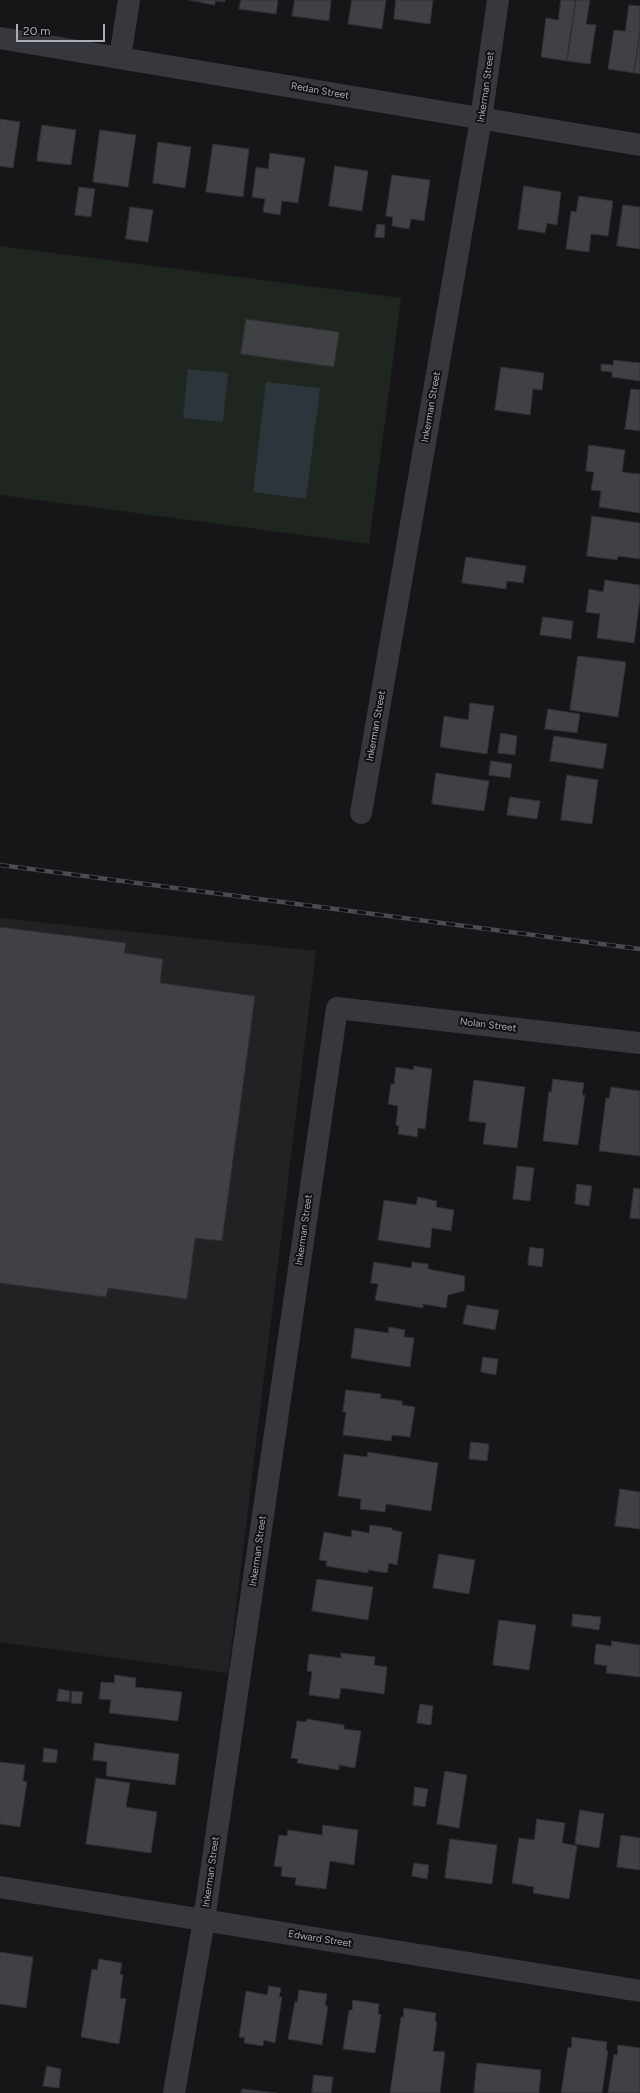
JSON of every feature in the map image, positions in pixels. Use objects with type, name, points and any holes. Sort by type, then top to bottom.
[{"type":"street","points":[[120,57],[129,0]]},
{"type":"street","name":"Inkerman Street","points":[[361,813],[481,119],[498,0]]},
{"type":"street","name":"Redan Street","points":[[0,38],[481,119],[640,144]]},
{"type":"street","name":"Inkerman Street","points":[[174,2093],[204,1920],[337,1008]]},
{"type":"street","name":"Nolan Street","points":[[337,1008],[640,1043]]},
{"type":"street","name":"Edward Street","points":[[0,1887],[640,1991]]},
{"type":"shaded area","points":[[0,246],[401,298],[369,544],[0,495]]},
{"type":"shaded area","points":[[188,369],[228,373],[223,422],[183,418]]},
{"type":"shaded area","points":[[266,382],[320,388],[306,499],[253,492]]},
{"type":"shaded area","points":[[0,918],[316,951],[228,1673],[0,1642]]},
{"type":"building","points":[[189,0],[225,0],[225,2],[215,1],[215,5]]},
{"type":"building","points":[[241,0],[278,0],[276,14],[239,9]]},
{"type":"building","points":[[295,0],[331,0],[329,21],[292,16]]},
{"type":"building","points":[[352,0],[386,0],[382,29],[348,24]]},
{"type":"building","points":[[396,0],[433,0],[430,24],[394,19]]},
{"type":"building","points":[[561,0],[576,0],[567,61],[541,57],[546,18],[558,20]]},
{"type":"building","points":[[576,0],[590,0],[586,24],[596,25],[590,64],[567,61]]},
{"type":"building","points":[[629,5],[640,6],[640,32],[634,73],[608,69],[614,30],[625,31]]},
{"type":"building","points":[[640,32],[640,74],[634,73]]},
{"type":"building","points":[[0,119],[20,122],[13,168],[0,166]]},
{"type":"building","points":[[42,125],[76,130],[71,165],[37,161]]},
{"type":"building","points":[[100,130],[136,135],[128,187],[93,182]]},
{"type":"building","points":[[158,142],[191,147],[185,188],[153,183]]},
{"type":"building","points":[[213,144],[249,149],[243,197],[206,192]]},
{"type":"building","points":[[270,153],[305,158],[298,203],[282,201],[280,215],[263,212],[265,199],[252,197],[256,167],[268,169]]},
{"type":"building","points":[[335,166],[368,171],[362,211],[329,206]]},
{"type":"building","points":[[392,175],[430,180],[424,221],[411,219],[409,229],[392,226],[393,217],[386,216]]},
{"type":"building","points":[[524,186],[561,192],[557,225],[547,223],[545,233],[518,229]]},
{"type":"building","points":[[79,187],[95,189],[91,217],[75,215]]},
{"type":"building","points":[[579,196],[613,201],[608,236],[591,234],[589,252],[566,249],[571,211],[576,212]]},
{"type":"building","points":[[623,205],[640,207],[640,249],[617,246]]},
{"type":"building","points":[[130,207],[153,210],[148,242],[126,239]]},
{"type":"building","points":[[377,224],[385,225],[384,238],[375,237]]},
{"type":"building","points":[[246,319],[339,332],[334,367],[241,354]]},
{"type":"building","points":[[614,360],[640,363],[640,381],[612,377],[612,372],[601,371],[601,364],[613,365]]},
{"type":"building","points":[[501,367],[544,373],[542,390],[533,389],[530,415],[495,410]]},
{"type":"building","points":[[631,389],[640,390],[640,431],[625,429]]},
{"type":"building","points":[[589,445],[625,450],[622,472],[640,474],[640,513],[599,507],[601,491],[591,490],[594,472],[586,471]]},
{"type":"building","points":[[592,516],[640,523],[640,559],[618,556],[617,560],[587,556]]},
{"type":"building","points":[[466,557],[526,566],[523,583],[507,581],[506,589],[462,583]]},
{"type":"building","points":[[605,580],[640,585],[640,599],[634,643],[597,638],[600,614],[586,612],[589,589],[603,592]]},
{"type":"building","points":[[543,617],[573,621],[571,639],[540,635]]},
{"type":"building","points":[[578,656],[626,662],[618,717],[570,710]]},
{"type":"building","points":[[470,703],[494,706],[487,754],[440,747],[444,716],[468,720]]},
{"type":"building","points":[[548,709],[580,714],[577,733],[545,729]]},
{"type":"building","points":[[501,733],[517,736],[515,755],[498,753]]},
{"type":"building","points":[[554,736],[607,744],[603,769],[550,761]]},
{"type":"building","points":[[491,761],[512,764],[510,778],[489,775]]},
{"type":"building","points":[[436,773],[489,781],[484,811],[432,804]]},
{"type":"building","points":[[567,775],[598,780],[592,824],[561,820]]},
{"type":"building","points":[[510,797],[540,801],[537,819],[507,815]]},
{"type":"building","points":[[0,927],[126,943],[124,953],[163,959],[160,983],[255,996],[222,1241],[195,1238],[187,1299],[108,1288],[106,1297],[0,1283]]},
{"type":"building","points":[[414,1066],[432,1069],[425,1129],[418,1128],[417,1137],[398,1134],[399,1126],[396,1125],[398,1106],[388,1104],[391,1084],[394,1084],[396,1067],[413,1070]]},
{"type":"building","points":[[553,1079],[584,1083],[582,1095],[585,1095],[578,1145],[543,1141],[549,1091],[551,1092]]},
{"type":"building","points":[[474,1080],[525,1087],[517,1148],[483,1144],[486,1123],[469,1121]]},
{"type":"building","points":[[611,1087],[640,1091],[640,1156],[599,1151],[606,1098],[609,1098]]},
{"type":"building","points":[[517,1166],[534,1168],[530,1201],[513,1199]]},
{"type":"building","points":[[577,1184],[592,1186],[589,1206],[575,1204]]},
{"type":"building","points":[[634,1188],[640,1189],[640,1219],[630,1218]]},
{"type":"building","points":[[418,1197],[437,1201],[436,1207],[454,1210],[451,1231],[432,1228],[430,1248],[378,1240],[384,1200],[416,1205]]},
{"type":"building","points":[[530,1247],[544,1249],[542,1267],[528,1265]]},
{"type":"building","points":[[374,1262],[411,1268],[412,1262],[428,1264],[428,1269],[465,1276],[464,1291],[448,1295],[446,1308],[423,1304],[423,1308],[375,1300],[378,1284],[371,1283]]},
{"type":"building","points":[[467,1305],[499,1310],[495,1330],[463,1324]]},
{"type":"building","points":[[389,1327],[405,1330],[404,1337],[414,1338],[410,1367],[351,1358],[355,1328],[388,1333]]},
{"type":"building","points":[[483,1357],[498,1359],[496,1375],[481,1372]]},
{"type":"building","points":[[346,1390],[381,1394],[380,1398],[402,1401],[402,1405],[415,1407],[410,1437],[392,1435],[391,1441],[343,1435],[346,1412],[343,1412]]},
{"type":"building","points":[[471,1442],[489,1444],[487,1461],[469,1459]]},
{"type":"building","points":[[368,1452],[438,1463],[431,1511],[386,1504],[385,1512],[360,1509],[361,1499],[338,1496],[344,1454],[367,1457]]},
{"type":"building","points":[[620,1489],[640,1492],[640,1529],[615,1526]]},
{"type":"building","points":[[370,1525],[392,1528],[392,1530],[402,1532],[397,1565],[389,1563],[387,1573],[368,1570],[368,1573],[326,1566],[327,1561],[319,1560],[324,1532],[351,1537],[352,1530],[369,1533]]},
{"type":"building","points":[[439,1554],[475,1560],[469,1594],[433,1588]]},
{"type":"building","points":[[317,1579],[373,1587],[368,1620],[312,1611]]},
{"type":"building","points":[[573,1614],[601,1617],[599,1630],[572,1626]]},
{"type":"building","points":[[499,1620],[536,1625],[529,1670],[493,1665]]},
{"type":"building","points":[[612,1641],[640,1645],[640,1677],[606,1673],[607,1666],[594,1664],[596,1644],[611,1646]]},
{"type":"building","points":[[341,1653],[375,1657],[374,1665],[387,1667],[384,1694],[341,1688],[339,1699],[309,1695],[312,1672],[307,1671],[309,1654],[341,1658]]},
{"type":"building","points":[[115,1675],[136,1678],[135,1687],[182,1692],[178,1721],[109,1713],[111,1700],[99,1699],[101,1682],[114,1683]]},
{"type":"building","points":[[59,1689],[70,1691],[69,1702],[57,1701]]},
{"type":"building","points":[[72,1691],[83,1692],[81,1704],[71,1703]]},
{"type":"building","points":[[420,1704],[433,1706],[431,1725],[417,1723]]},
{"type":"building","points":[[307,1719],[344,1725],[344,1729],[361,1731],[355,1768],[339,1765],[339,1770],[297,1763],[298,1759],[291,1758],[297,1721],[306,1722]]},
{"type":"building","points":[[95,1743],[179,1754],[175,1785],[106,1776],[107,1762],[93,1760]]},
{"type":"building","points":[[44,1748],[58,1750],[56,1763],[43,1762]]},
{"type":"building","points":[[0,1762],[25,1765],[23,1781],[27,1782],[20,1827],[0,1824]]},
{"type":"building","points":[[445,1771],[467,1775],[459,1828],[437,1824]]},
{"type":"building","points":[[96,1778],[130,1783],[126,1807],[157,1812],[151,1853],[86,1844]]},
{"type":"building","points":[[415,1787],[428,1789],[425,1807],[413,1805]]},
{"type":"building","points":[[580,1810],[604,1814],[599,1848],[575,1844]]},
{"type":"building","points":[[537,1819],[565,1823],[562,1843],[577,1846],[569,1899],[533,1893],[534,1887],[512,1883],[519,1838],[534,1840]]},
{"type":"building","points":[[323,1825],[358,1830],[354,1865],[330,1861],[326,1889],[295,1885],[296,1878],[281,1876],[282,1867],[274,1866],[279,1835],[287,1836],[288,1830],[322,1835]]},
{"type":"building","points":[[621,1835],[640,1838],[640,1870],[617,1867]]},
{"type":"building","points":[[450,1839],[497,1845],[492,1884],[445,1878]]},
{"type":"building","points":[[414,1863],[429,1865],[427,1879],[412,1876]]},
{"type":"building","points":[[0,1952],[33,1957],[26,2008],[0,2004]]},
{"type":"building","points":[[99,1959],[122,1963],[120,1974],[123,1975],[120,1998],[126,1999],[119,2044],[81,2037],[92,1969],[97,1970]]},
{"type":"building","points":[[269,1986],[281,1988],[279,1997],[282,1997],[275,2043],[264,2040],[263,2046],[244,2043],[245,2038],[239,2037],[246,1991],[267,1995]]},
{"type":"building","points":[[299,1990],[327,1994],[325,2006],[328,2006],[322,2045],[288,2039],[295,2002],[297,2002]]},
{"type":"building","points":[[353,2000],[379,2004],[378,2014],[381,2015],[375,2053],[343,2049],[349,2010],[352,2010]]},
{"type":"building","points":[[404,2008],[436,2013],[435,2021],[437,2022],[433,2051],[445,2052],[440,2093],[390,2093],[401,2017],[403,2017]]},
{"type":"building","points":[[572,2037],[607,2042],[606,2050],[608,2051],[602,2093],[561,2093],[568,2047],[571,2048]]},
{"type":"building","points":[[618,2045],[640,2048],[640,2093],[608,2093],[614,2054],[617,2055]]},
{"type":"building","points":[[477,2063],[541,2070],[539,2093],[474,2093]]},
{"type":"building","points":[[47,2066],[61,2069],[59,2088],[43,2086]]},
{"type":"building","points":[[314,2075],[333,2077],[331,2093],[312,2093]]},
{"type":"building","points":[[242,2089],[277,2093],[241,2093]]},
{"type":"railway","points":[[0,865],[640,949]]}]
